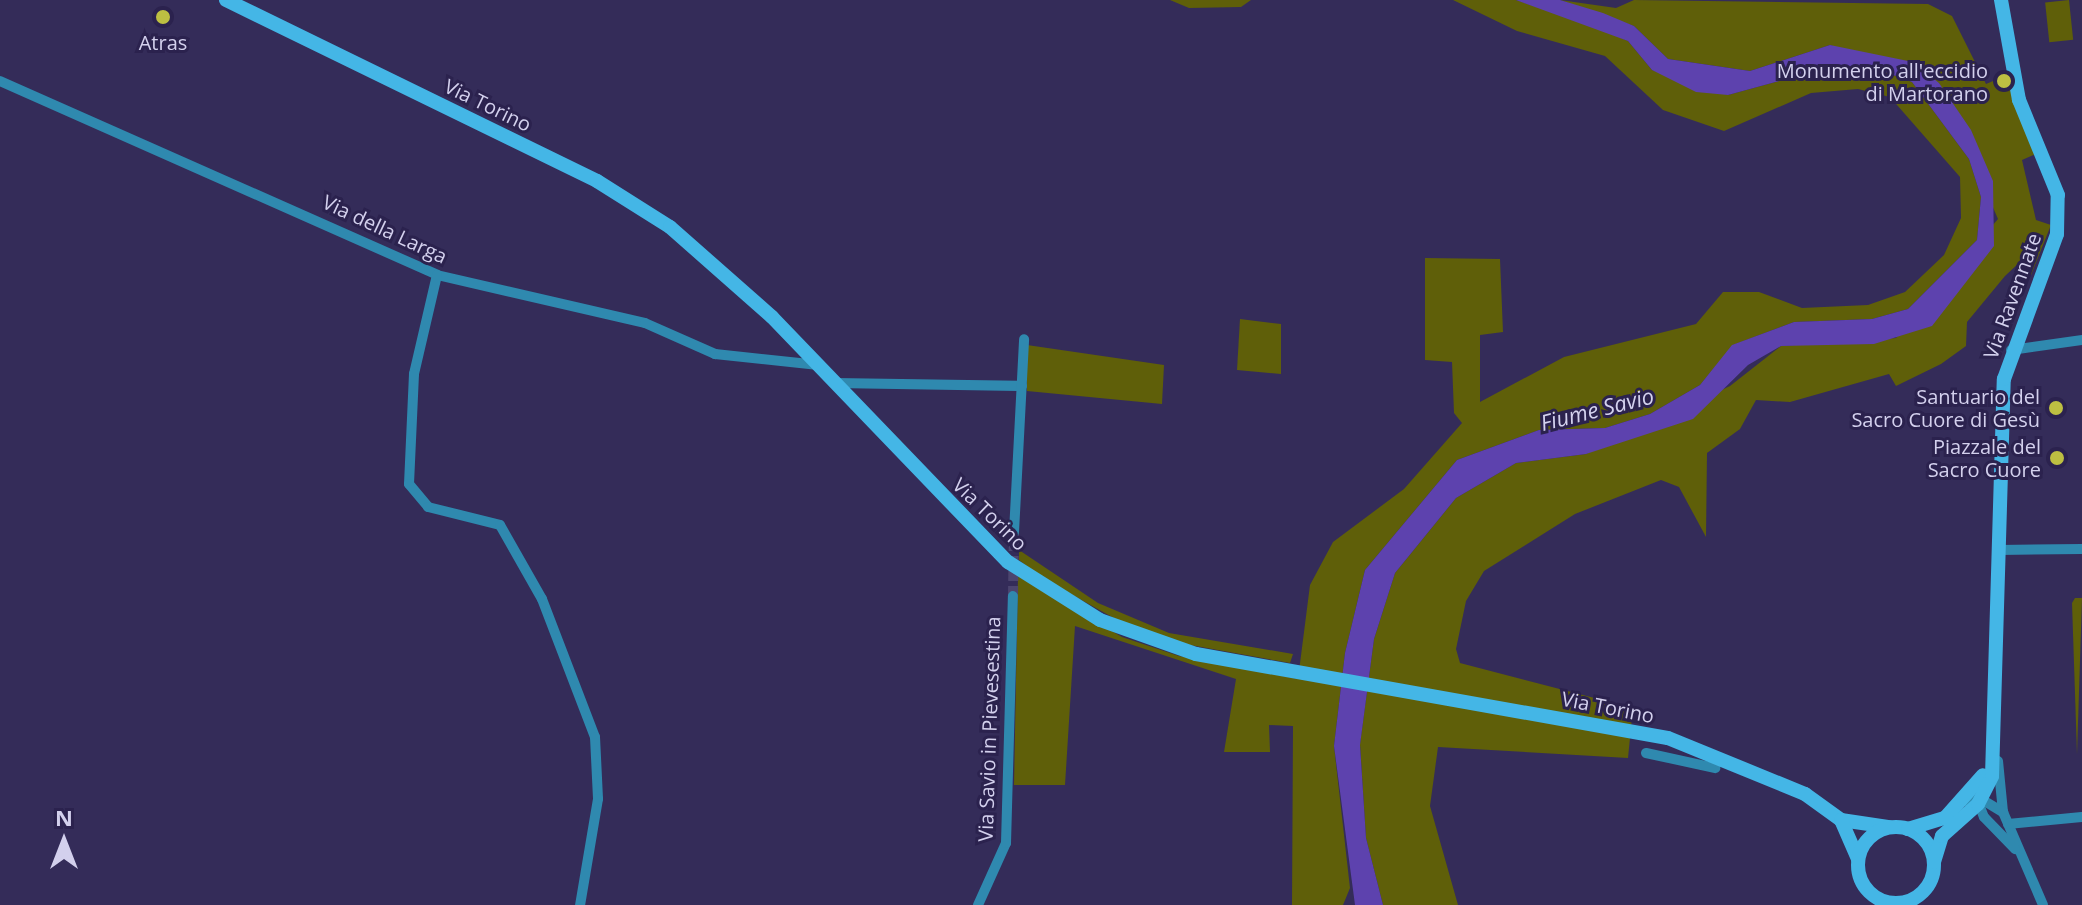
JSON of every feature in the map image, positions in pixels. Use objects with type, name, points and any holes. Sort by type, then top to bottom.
[{"type":"main road","name":"Via Torino","points":[[226,0],[632,201],[706,255],[818,365],[962,518],[1050,593],[1129,634],[1233,661],[1463,700],[1702,751],[1805,794],[1841,820],[1889,827]]},
{"type":"main road","name":"Via Ravennate","points":[[1934,862],[1942,836],[1962,819],[1976,799],[1997,751],[2000,423],[2011,350],[2057,234],[2058,195],[2019,100],[2001,0]]},
{"type":"main road","name":"Via Ravennate","points":[[1976,799],[1996,712]]},
{"type":"main road","points":[[1858,859],[1868,838],[1889,827],[1908,829],[1945,818],[1976,799]]},
{"type":"main road","points":[[1841,820],[1858,859],[1864,887],[1901,904],[1930,882]]},
{"type":"main road","points":[[1908,829],[1926,842],[1934,862],[1929,905]]},
{"type":"street","name":"Via della Larga","points":[[0,81],[437,275],[645,323],[715,354],[818,365]]},
{"type":"street","points":[[437,275],[414,374],[409,484],[428,507],[500,525],[542,599],[595,737],[598,799],[580,905]]},
{"type":"street","points":[[1014,532],[1024,339]]},
{"type":"street","points":[[2011,350],[2082,340]]},
{"type":"street","points":[[835,383],[1022,386]]},
{"type":"street","points":[[1999,550],[2082,549]]},
{"type":"street","name":"Via Savio in Pievesestina","points":[[978,905],[1006,843],[1013,596]]},
{"type":"street","points":[[1682,760],[1702,751]]},
{"type":"street","name":"Via Ravennate","points":[[1997,751],[2003,812],[2043,905]]},
{"type":"street","points":[[1646,753],[1715,768]]},
{"type":"street","points":[[1976,799],[2003,812]]},
{"type":"street","name":"Via Ravennate","points":[[1976,799],[1990,825],[2019,853]]},
{"type":"street","points":[[2008,824],[2082,817]]},
{"type":"street","points":[[1962,819],[1990,825]]},
{"type":"shaded area","points":[[1170,0],[1251,0],[1241,7],[1189,8]]},
{"type":"shaded area","points":[[1453,0],[1516,0],[1589,24],[1628,41],[1652,70],[1728,95],[1834,66],[1872,67],[1912,82],[1969,159],[1981,197],[1977,240],[1908,309],[1872,319],[1794,322],[1733,345],[1700,385],[1650,414],[1605,428],[1539,430],[1457,460],[1365,570],[1345,653],[1334,746],[1350,888],[1343,905],[1292,905],[1293,726],[1269,725],[1270,752],[1224,752],[1236,679],[1075,626],[1065,785],[1014,785],[1018,576],[1122,637],[1179,656],[1298,679],[1310,585],[1333,542],[1404,489],[1462,423],[1454,413],[1452,362],[1425,360],[1425,258],[1500,259],[1503,332],[1480,335],[1480,402],[1564,357],[1696,324],[1723,292],[1759,292],[1802,308],[1868,305],[1905,292],[1944,255],[1961,218],[1960,177],[1890,97],[1858,89],[1811,93],[1724,131],[1663,110],[1605,56],[1517,31]]},
{"type":"shaded area","points":[[1516,0],[1560,0],[1603,13],[1634,26],[1668,59],[1750,71],[1830,45],[1913,62],[1939,83],[1971,130],[1993,181],[1994,246],[1932,326],[1874,344],[1781,346],[1748,365],[1693,419],[1586,454],[1516,463],[1456,498],[1395,573],[1374,639],[1360,745],[1366,838],[1383,905],[1355,905],[1334,746],[1345,653],[1365,570],[1457,460],[1539,430],[1605,428],[1650,414],[1700,385],[1732,345],[1794,322],[1872,319],[1908,309],[1977,240],[1981,197],[1969,159],[1912,82],[1872,67],[1834,66],[1728,95],[1696,92],[1652,70],[1628,41]]},
{"type":"shaded area","points":[[1560,0],[1616,8],[1634,0],[1928,4],[1952,16],[1986,84],[2005,76],[2038,153],[2022,160],[2036,220],[2051,225],[2031,275],[2020,262],[2005,276],[1967,322],[1966,346],[1941,364],[1896,386],[1889,374],[1790,402],[1756,400],[1740,429],[1707,453],[1706,537],[1679,487],[1661,480],[1575,514],[1484,571],[1466,601],[1456,649],[1460,663],[1633,708],[1628,758],[1438,747],[1430,806],[1458,905],[1383,905],[1366,838],[1360,744],[1374,639],[1395,573],[1456,498],[1516,463],[1586,454],[1730,386],[1781,346],[1896,338],[1998,219],[1939,83],[1830,45],[1750,71],[1668,59],[1634,26]]},
{"type":"shaded area","points":[[2069,0],[2073,40],[2049,42],[2045,3]]},
{"type":"shaded area","points":[[1240,319],[1281,324],[1281,374],[1237,370]]},
{"type":"shaded area","points":[[1027,345],[1164,365],[1162,404],[1027,391]]},
{"type":"shaded area","points":[[1019,550],[1098,603],[1169,633],[1293,654],[1290,663],[1190,645],[1121,622],[1042,578],[1019,560]]},
{"type":"shaded area","points":[[2075,598],[2082,598],[2077,754],[2072,603]]},
{"type":"tunnel","points":[[1013,596],[1014,532]]},
{"type":"place","name":"Atras","points":[[163,17]]},
{"type":"place","name":"Monumento all'eccidio di Martorano","points":[[2004,81]]},
{"type":"place","name":"Santuario del Sacro Cuore di Gesù","points":[[2056,408]]},
{"type":"place","name":"Piazzale del Sacro Cuore","points":[[2057,458]]},
{"type":"water label","name":"Fiume Savio","points":[[1597,409]]}]
